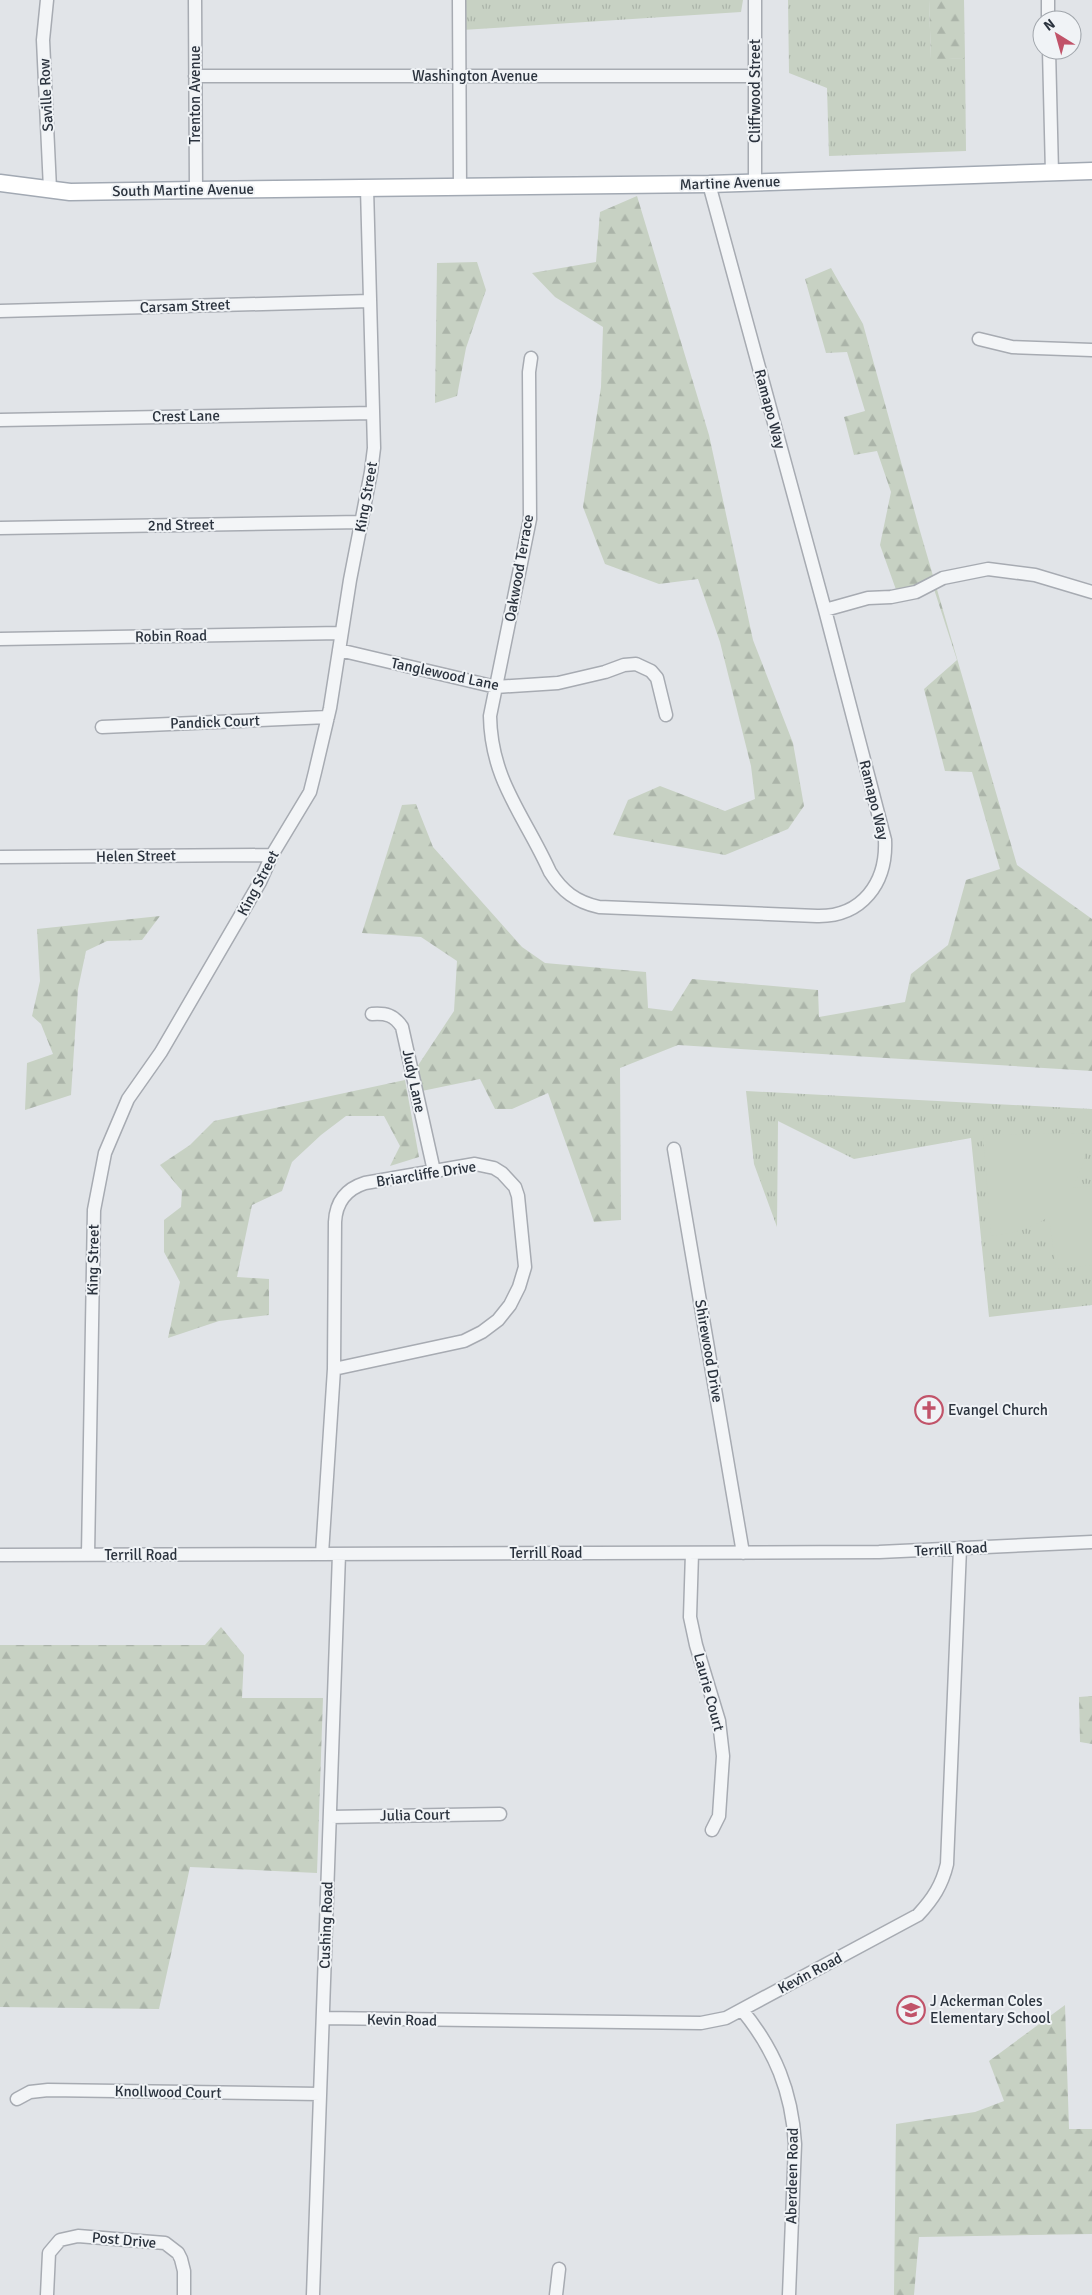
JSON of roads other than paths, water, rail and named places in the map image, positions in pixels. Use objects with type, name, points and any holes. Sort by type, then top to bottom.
[{"type":"main road","name":"Martine Avenue","points":[[367,188],[709,184],[1092,171]]},
{"type":"main road","name":"South Martine Avenue","points":[[0,183],[70,192],[367,188]]},
{"type":"street","name":"Saville Row","points":[[47,0],[43,40],[50,189]]},
{"type":"street","name":"Trenton Avenue","points":[[195,0],[196,190]]},
{"type":"street","points":[[459,0],[460,187]]},
{"type":"street","name":"Cliffwood Street","points":[[754,0],[755,182]]},
{"type":"street","points":[[1049,60],[1052,173]]},
{"type":"street","name":"Washington Avenue","points":[[195,76],[755,76]]},
{"type":"street","name":"Ramapo Way","points":[[496,687],[490,716],[492,751],[496,763],[507,791],[550,872],[558,884],[573,897],[599,907],[830,916],[850,909],[871,892],[878,880],[886,854],[885,840],[825,610],[709,184]]},
{"type":"street","name":"King Street","points":[[88,1555],[94,1210],[105,1153],[128,1099],[161,1052],[260,882],[272,855],[310,792],[328,718],[374,448],[367,188]]},
{"type":"street","name":"Carsam Street","points":[[0,311],[370,301]]},
{"type":"street","points":[[979,339],[1012,347],[1092,350]]},
{"type":"street","name":"Oakwood Terrace","points":[[496,687],[530,519],[529,372],[531,358]]},
{"type":"street","name":"Crest Lane","points":[[0,420],[373,413]]},
{"type":"street","name":"2nd Street","points":[[0,528],[362,522]]},
{"type":"street","points":[[825,610],[868,598],[891,597],[916,592],[943,578],[988,569],[1035,575],[1092,592]]},
{"type":"street","name":"Robin Road","points":[[0,639],[342,633]]},
{"type":"street","name":"Tanglewood Lane","points":[[339,650],[496,687],[558,683],[605,672],[624,665],[636,664],[651,671],[657,678],[666,714]]},
{"type":"street","name":"Pandick Court","points":[[102,727],[328,718]]},
{"type":"street","name":"Helen Street","points":[[0,857],[272,855]]},
{"type":"street","name":"Judy Lane","points":[[372,1014],[385,1013],[392,1016],[402,1027],[434,1171]]},
{"type":"street","name":"Shirewood Drive","points":[[674,1149],[743,1552]]},
{"type":"street","name":"Briarcliffe Drive","points":[[322,1554],[334,1369],[335,1222],[340,1200],[358,1185],[475,1164],[485,1165],[502,1173],[514,1187],[520,1207],[520,1228],[525,1268],[515,1296],[498,1320],[482,1332],[464,1341],[334,1369]]},
{"type":"street","name":"Terrill Road","points":[[0,1555],[879,1552],[1092,1542]]},
{"type":"street","name":"Kevin Road","points":[[323,2018],[701,2024],[726,2018],[912,1920],[930,1903],[939,1888],[948,1856],[960,1548]]},
{"type":"street","name":"Laurie Court","points":[[692,1553],[690,1617],[696,1645],[719,1721],[723,1756],[718,1816],[712,1830]]},
{"type":"street","name":"Cushing Road","points":[[313,2295],[338,1554]]},
{"type":"street","name":"Julia Court","points":[[330,1817],[500,1814]]},
{"type":"street","name":"Aberdeen Road","points":[[742,2010],[763,2037],[777,2062],[791,2109],[795,2144],[789,2295]]},
{"type":"street","name":"Knollwood Court","points":[[17,2099],[30,2092],[48,2090],[320,2094]]},
{"type":"street","name":"Post Drive","points":[[47,2295],[49,2254],[60,2240],[78,2236],[165,2243],[178,2253],[184,2271],[184,2295]]},
{"type":"street","points":[[556,2295],[559,2269]]},
{"type":"place","name":"Evangel Church","points":[[929,1410]]},
{"type":"place","name":"J Ackerman Coles Elementary School","points":[[911,2010]]}]
